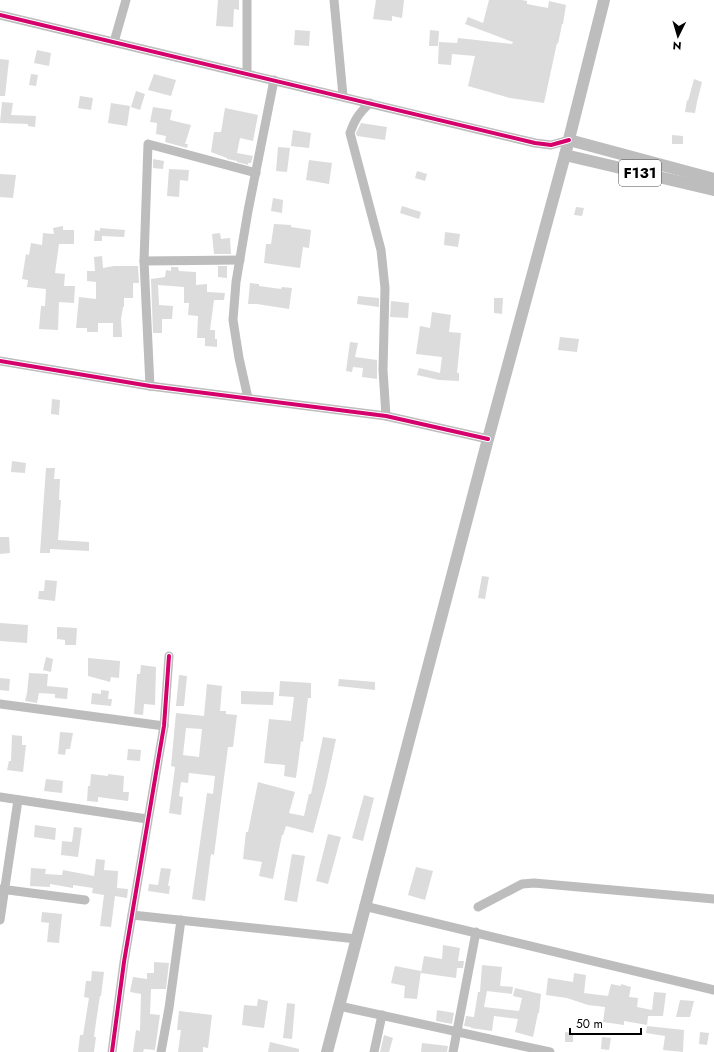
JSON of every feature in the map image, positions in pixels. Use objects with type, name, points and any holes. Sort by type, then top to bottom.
[{"type":"main road","points":[[327,1052],[357,939],[364,906],[569,140],[604,0]]},
{"type":"main road","name":"F131","points":[[569,140],[714,179]]},
{"type":"main road","name":"F131","points":[[565,155],[714,190]]},
{"type":"street","points":[[114,42],[126,0]]},
{"type":"street","points":[[247,74],[248,0]]},
{"type":"street","points":[[334,0],[343,96]]},
{"type":"street","points":[[0,15],[535,143],[551,145],[569,140]]},
{"type":"street","points":[[248,398],[239,358],[233,320],[236,282],[274,80]]},
{"type":"street","points":[[370,103],[362,109],[355,119],[350,133],[381,250],[385,288],[383,370],[386,416]]},
{"type":"street","points":[[150,386],[144,261],[148,144],[256,173]]},
{"type":"street","points":[[144,261],[240,260]]},
{"type":"street","points":[[0,361],[150,386],[386,416],[488,439]]},
{"type":"street","points":[[112,1052],[147,819],[164,726],[169,656]]},
{"type":"street","points":[[0,704],[164,726]]},
{"type":"street","points":[[0,797],[147,819]]},
{"type":"street","points":[[0,920],[2,889],[18,800]]},
{"type":"street","points":[[478,907],[522,884],[534,883],[714,899]]},
{"type":"street","points":[[2,889],[86,900]]},
{"type":"street","points":[[364,906],[714,990]]},
{"type":"street","points":[[132,915],[357,939]]},
{"type":"street","points":[[161,1052],[169,1008],[181,920]]},
{"type":"street","points":[[453,1052],[476,932]]},
{"type":"street","points":[[339,1006],[550,1052]]},
{"type":"street","points":[[374,1052],[382,1015]]},
{"type":"building","points":[[218,0],[239,0],[239,10],[234,9],[233,27],[216,26]]},
{"type":"building","points":[[376,0],[404,0],[402,18],[392,16],[392,21],[373,19]]},
{"type":"building","points":[[489,0],[521,0],[527,1],[527,4],[548,8],[549,1],[566,5],[563,24],[558,44],[557,43],[544,103],[510,98],[468,86],[475,56],[452,54],[451,65],[438,64],[439,42],[457,43],[458,38],[512,44],[513,42],[465,24],[468,17],[483,23]]},
{"type":"building","points":[[295,30],[310,31],[309,46],[294,45]]},
{"type":"building","points":[[430,30],[439,31],[438,46],[429,46]]},
{"type":"building","points":[[37,50],[51,53],[49,66],[34,63]]},
{"type":"building","points":[[0,59],[9,60],[5,96],[0,96]]},
{"type":"building","points":[[31,74],[38,75],[36,86],[29,85]]},
{"type":"building","points":[[154,74],[176,80],[171,96],[148,90]]},
{"type":"building","points":[[694,79],[702,82],[695,113],[685,112],[687,100],[688,101]]},
{"type":"building","points":[[136,91],[145,94],[140,110],[131,107]]},
{"type":"building","points":[[80,96],[93,98],[91,110],[78,108]]},
{"type":"building","points":[[2,102],[13,103],[11,115],[36,116],[35,127],[28,126],[28,124],[0,123]]},
{"type":"building","points":[[111,103],[130,106],[127,126],[108,123]]},
{"type":"building","points":[[153,107],[172,110],[170,120],[191,125],[185,144],[188,144],[187,148],[165,142],[166,136],[156,134],[157,123],[150,122]]},
{"type":"building","points":[[225,108],[258,115],[253,141],[240,138],[237,153],[253,156],[251,163],[248,163],[248,165],[227,159],[211,152],[214,132],[221,132]]},
{"type":"building","points":[[361,123],[387,127],[385,140],[357,136],[356,133]]},
{"type":"building","points":[[293,130],[311,133],[309,148],[291,146]]},
{"type":"building","points":[[672,135],[683,136],[683,144],[672,144]]},
{"type":"building","points":[[278,147],[290,148],[287,172],[276,171]]},
{"type":"building","points":[[153,159],[164,161],[163,169],[153,168]]},
{"type":"building","points":[[309,160],[332,163],[329,184],[306,180]]},
{"type":"building","points":[[169,169],[189,170],[188,181],[180,180],[179,197],[167,196]]},
{"type":"building","points":[[417,171],[427,174],[425,181],[415,178]]},
{"type":"building","points":[[0,174],[16,175],[13,198],[0,197]]},
{"type":"building","points":[[273,198],[283,200],[282,213],[271,211]]},
{"type":"building","points":[[402,206],[421,212],[419,219],[400,213]]},
{"type":"building","points":[[576,207],[584,208],[582,216],[574,215]]},
{"type":"building","points":[[274,224],[291,225],[291,227],[311,230],[309,248],[303,247],[300,268],[264,263],[266,244],[271,244]]},
{"type":"building","points":[[63,226],[63,230],[74,230],[74,244],[59,244],[55,273],[65,274],[64,286],[75,286],[74,303],[59,302],[58,330],[39,329],[41,306],[45,306],[46,289],[27,287],[28,280],[22,279],[26,254],[29,255],[31,243],[42,245],[43,233],[54,234],[53,228]]},
{"type":"building","points":[[100,228],[125,230],[124,237],[102,236],[102,241],[94,241],[95,230],[100,231]]},
{"type":"building","points":[[445,232],[460,234],[458,247],[444,245]]},
{"type":"building","points":[[220,233],[221,239],[230,238],[231,254],[214,254],[212,234]]},
{"type":"building","points":[[102,256],[103,268],[114,266],[138,266],[139,283],[133,283],[133,298],[124,298],[124,307],[121,319],[122,337],[113,337],[113,323],[98,323],[98,332],[87,332],[87,328],[76,328],[79,297],[96,299],[96,282],[87,281],[87,271],[95,271],[94,257]]},
{"type":"building","points":[[218,266],[227,266],[227,278],[218,277]]},
{"type":"building","points":[[171,267],[178,267],[179,271],[196,272],[196,285],[207,284],[207,292],[225,293],[224,300],[214,300],[210,330],[215,330],[217,347],[205,346],[205,338],[197,338],[198,316],[188,315],[189,303],[184,303],[184,287],[158,285],[159,305],[173,306],[172,319],[162,319],[162,333],[153,333],[151,279],[165,277],[166,270],[171,271]]},
{"type":"building","points":[[250,283],[259,284],[259,286],[281,289],[282,287],[292,288],[289,309],[248,304]]},
{"type":"building","points":[[358,296],[379,298],[379,307],[357,304]]},
{"type":"building","points":[[494,298],[503,298],[502,314],[494,313]]},
{"type":"building","points":[[391,301],[409,303],[408,318],[390,317]]},
{"type":"building","points":[[432,312],[451,315],[449,332],[461,333],[457,373],[459,373],[459,381],[439,380],[417,375],[419,368],[440,373],[442,357],[416,354],[420,326],[430,328]]},
{"type":"building","points":[[560,337],[579,339],[577,352],[558,350]]},
{"type":"building","points":[[350,342],[358,343],[355,357],[377,360],[377,379],[362,377],[363,368],[353,367],[352,372],[346,371]]},
{"type":"building","points":[[52,399],[60,400],[59,415],[51,414]]},
{"type":"building","points":[[12,461],[26,463],[25,473],[11,472]]},
{"type":"building","points":[[46,468],[55,468],[54,479],[60,479],[59,500],[61,500],[58,540],[89,542],[89,551],[50,549],[50,553],[40,553]]},
{"type":"building","points":[[0,537],[9,537],[10,553],[0,554]]},
{"type":"building","points":[[482,576],[489,577],[485,599],[478,598]]},
{"type":"building","points":[[45,580],[57,581],[55,601],[38,599],[39,591],[44,591]]},
{"type":"building","points":[[0,623],[28,625],[27,643],[0,641]]},
{"type":"building","points":[[57,627],[77,628],[76,645],[65,645],[65,640],[57,639]]},
{"type":"building","points":[[46,657],[53,659],[51,672],[43,670]]},
{"type":"building","points":[[88,658],[120,661],[119,678],[111,677],[110,682],[88,676]]},
{"type":"building","points":[[141,665],[156,667],[155,705],[144,704],[143,715],[134,714],[137,674],[140,674]]},
{"type":"building","points":[[29,673],[48,674],[47,686],[68,688],[67,699],[55,698],[55,694],[39,693],[37,703],[25,701]]},
{"type":"building","points":[[179,675],[187,676],[184,706],[176,706]]},
{"type":"building","points":[[0,678],[10,679],[9,691],[0,690]]},
{"type":"building","points":[[339,679],[375,682],[375,690],[338,686]]},
{"type":"building","points":[[280,681],[311,683],[311,698],[308,698],[303,742],[301,741],[296,778],[284,776],[285,765],[264,763],[269,719],[291,721],[294,697],[279,696]]},
{"type":"building","points":[[207,684],[222,686],[220,711],[226,711],[226,714],[237,715],[233,747],[228,747],[214,855],[211,854],[205,901],[192,899],[207,793],[213,794],[215,776],[189,773],[188,783],[181,782],[179,796],[183,797],[181,815],[169,813],[175,767],[171,766],[176,713],[204,716]],"holes":[[[186,728],[202,729],[199,757],[183,755]]]},
{"type":"building","points":[[101,690],[109,691],[108,699],[112,699],[111,706],[91,704],[92,693],[101,694]]},
{"type":"building","points":[[241,691],[274,692],[273,705],[241,704]]},
{"type":"building","points":[[60,732],[73,733],[70,749],[66,749],[65,755],[58,754]]},
{"type":"building","points":[[12,735],[22,736],[22,745],[26,745],[23,772],[7,770],[9,761],[11,761]]},
{"type":"building","points":[[323,737],[336,739],[326,785],[313,833],[286,826],[282,835],[273,879],[259,876],[262,862],[243,859],[246,832],[248,832],[258,782],[295,792],[289,813],[304,816],[309,794],[311,794]]},
{"type":"building","points":[[128,749],[141,750],[140,761],[127,760]]},
{"type":"building","points":[[91,774],[124,776],[123,792],[129,792],[128,801],[98,797],[98,802],[87,801],[88,786],[90,786]]},
{"type":"building","points":[[46,779],[63,781],[62,793],[44,791]]},
{"type":"building","points":[[364,795],[374,798],[363,841],[352,838]]},
{"type":"building","points":[[35,825],[56,828],[55,840],[34,837]]},
{"type":"building","points":[[74,827],[82,828],[78,857],[61,855],[62,841],[72,842]]},
{"type":"building","points":[[328,834],[341,837],[328,884],[316,881]]},
{"type":"building","points":[[292,854],[305,856],[297,902],[284,900]]},
{"type":"building","points":[[96,859],[105,860],[104,870],[118,871],[117,888],[128,889],[127,898],[115,896],[111,927],[100,926],[104,895],[92,893],[93,888],[73,885],[73,888],[50,884],[50,887],[30,886],[31,868],[46,869],[45,874],[62,875],[63,870],[94,876]]},
{"type":"building","points":[[416,867],[433,871],[425,900],[408,895]]},
{"type":"building","points":[[161,868],[171,869],[168,886],[170,886],[169,894],[148,891],[149,884],[158,885]]},
{"type":"building","points":[[42,912],[62,914],[59,943],[47,942],[49,923],[41,922]]},
{"type":"building","points":[[443,945],[460,948],[458,961],[464,961],[463,968],[457,968],[456,978],[421,973],[424,956],[442,959]]},
{"type":"building","points":[[154,962],[169,963],[166,989],[151,989],[150,1014],[160,1015],[155,1050],[144,1049],[143,1052],[133,1052],[136,1030],[140,1031],[141,994],[130,992],[133,977],[147,979],[147,973],[154,973]]},
{"type":"building","points":[[482,965],[502,967],[500,986],[513,987],[512,994],[487,991],[484,1007],[519,1011],[522,998],[513,996],[515,988],[541,994],[539,1013],[533,1037],[515,1032],[518,1019],[494,1016],[492,1031],[464,1026],[466,1016],[474,1017],[478,992],[480,992]]},
{"type":"building","points":[[395,966],[421,971],[417,999],[404,998],[405,986],[391,983]]},
{"type":"building","points":[[92,971],[104,972],[94,1037],[96,1037],[94,1052],[78,1052],[80,1035],[83,1035],[89,998],[84,997],[86,981],[91,981]]},
{"type":"building","points":[[574,973],[586,975],[584,993],[608,996],[611,984],[621,986],[621,984],[631,987],[629,997],[638,998],[637,1007],[652,1010],[654,992],[666,993],[663,1016],[648,1016],[647,1025],[624,1021],[624,1025],[603,1022],[605,1007],[588,1005],[567,998],[546,995],[548,978],[573,982]]},
{"type":"building","points":[[258,999],[268,1001],[264,1028],[242,1025],[244,1005],[257,1006]]},
{"type":"building","points":[[680,1000],[694,1001],[690,1017],[676,1017]]},
{"type":"building","points":[[287,1003],[295,1004],[292,1039],[283,1038]]},
{"type":"building","points":[[437,1010],[454,1013],[452,1024],[436,1021]]},
{"type":"building","points":[[179,1011],[212,1015],[208,1048],[203,1047],[203,1052],[178,1052],[181,1030],[177,1030]]},
{"type":"building","points":[[647,1026],[684,1030],[683,1052],[663,1050],[665,1036],[646,1033]]},
{"type":"building","points":[[565,1032],[573,1033],[573,1042],[565,1042]]},
{"type":"building","points":[[700,1032],[709,1033],[707,1045],[699,1044]]},
{"type":"building","points":[[384,1035],[393,1038],[389,1052],[380,1052]]},
{"type":"building","points":[[602,1037],[611,1038],[609,1050],[601,1049]]},
{"type":"building","points":[[270,1042],[299,1049],[299,1052],[268,1052]]},
{"type":"building","points":[[422,1043],[448,1046],[447,1052],[421,1052]]},
{"type":"cycle path","points":[[0,15],[535,143],[551,145],[569,140]]},
{"type":"cycle path","points":[[0,361],[150,386],[386,416],[488,439]]},
{"type":"cycle path","points":[[112,1052],[124,962],[164,726],[169,656]]}]
